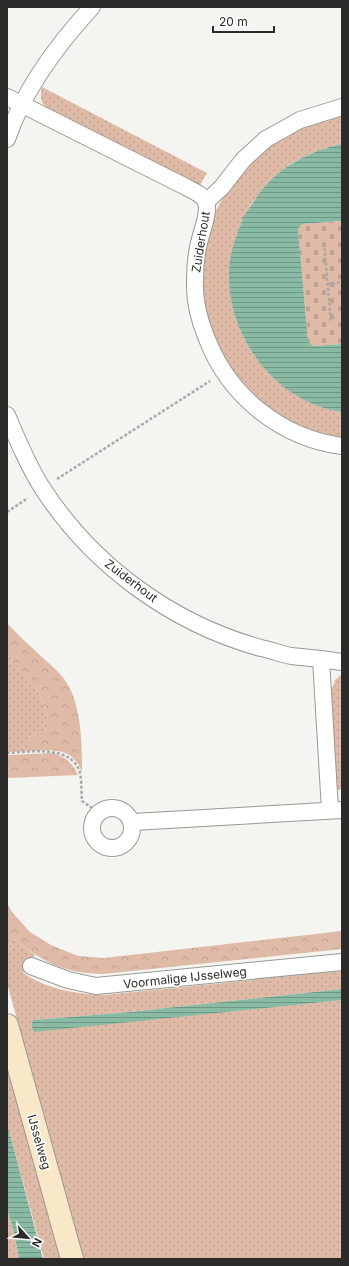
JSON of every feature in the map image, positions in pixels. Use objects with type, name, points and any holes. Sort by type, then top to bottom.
[{"type":"street","points":[[7,139],[22,104],[36,79],[76,24],[92,7]]},
{"type":"street","name":"Zuiderhout","points":[[7,97],[182,185],[203,198],[206,202],[207,209],[196,261],[196,300],[203,329],[216,360],[247,400],[278,424],[310,439],[327,444],[342,446]]},
{"type":"street","name":"Zuiderhout","points":[[206,202],[222,187],[243,160],[266,139],[300,120],[342,107]]},
{"type":"street","name":"Zuiderhout","points":[[7,416],[19,444],[42,488],[66,520],[92,550],[130,583],[169,609],[203,627],[238,641],[290,656],[342,662]]},
{"type":"street","points":[[133,822],[336,810],[321,659]]},
{"type":"street","points":[[109,808],[116,808],[123,811],[133,822],[132,834],[125,845],[113,849],[101,846],[93,835],[92,828],[93,821],[99,812],[109,808]]},
{"type":"street","name":"Voormalige IJsselweg","points":[[31,966],[68,980],[96,986],[342,962]]},
{"type":"street","name":"IJsselweg","points":[[7,1026],[72,1259]]},
{"type":"path","points":[[324,243],[331,323]]},
{"type":"path","points":[[327,284],[342,282]]},
{"type":"path","points":[[7,512],[224,372]]},
{"type":"path","points":[[7,753],[53,752],[63,754],[76,766],[80,773],[82,801],[99,812]]},
{"type":"green space","points":[[42,87],[207,173],[200,185],[48,108],[43,104],[41,99]]},
{"type":"green space","points":[[342,115],[342,144],[319,150],[297,160],[284,169],[261,191],[245,216],[234,243],[230,272],[232,301],[240,329],[254,355],[275,379],[290,391],[324,408],[342,412],[342,440],[311,433],[276,415],[241,384],[215,343],[204,307],[201,277],[203,257],[213,216],[226,192],[235,180],[264,149],[308,124]]},
{"type":"green space","points":[[342,221],[342,344],[313,346],[308,341],[298,229],[302,224]]},
{"type":"green space","points":[[7,623],[60,674],[73,695],[77,708],[81,735],[82,773],[78,764],[67,754],[53,750],[28,751],[28,741],[30,736],[46,729],[48,719],[43,701],[34,686],[15,662],[7,655]]},
{"type":"green space","points":[[7,655],[15,662],[35,687],[43,701],[47,714],[47,728],[42,732],[30,736],[28,741],[28,751],[7,752]]},
{"type":"green space","points":[[342,674],[342,789],[335,791],[329,687],[333,687],[335,680]]},
{"type":"green space","points":[[53,753],[68,761],[74,767],[78,775],[7,778],[7,755]]},
{"type":"green space","points":[[7,903],[12,912],[30,932],[51,945],[78,956],[104,958],[342,931],[342,949],[103,974],[89,973],[65,969],[55,965],[35,954],[14,939],[7,949]]},
{"type":"green space","points":[[14,939],[35,955],[23,973],[52,987],[82,993],[104,995],[342,971],[342,989],[130,1012],[33,1020],[31,1025],[34,1031],[342,1000],[342,1259],[83,1259],[7,983],[7,949]]},
{"type":"green space","points":[[7,1065],[60,1259],[44,1259],[7,1123]]},
{"type":"green space","points":[[7,1208],[14,1233],[19,1259],[7,1259]]},
{"type":"shaded area","points":[[342,144],[342,221],[302,224],[298,229],[308,341],[313,346],[342,344],[342,412],[318,406],[296,396],[277,381],[261,364],[247,344],[237,322],[231,299],[229,268],[231,254],[243,219],[242,218],[269,182],[297,160],[319,150]]},
{"type":"shaded area","points":[[342,989],[342,1000],[34,1032],[31,1025],[33,1020],[130,1012]]},
{"type":"shaded area","points":[[7,1123],[43,1259],[19,1259],[7,1208]]}]
